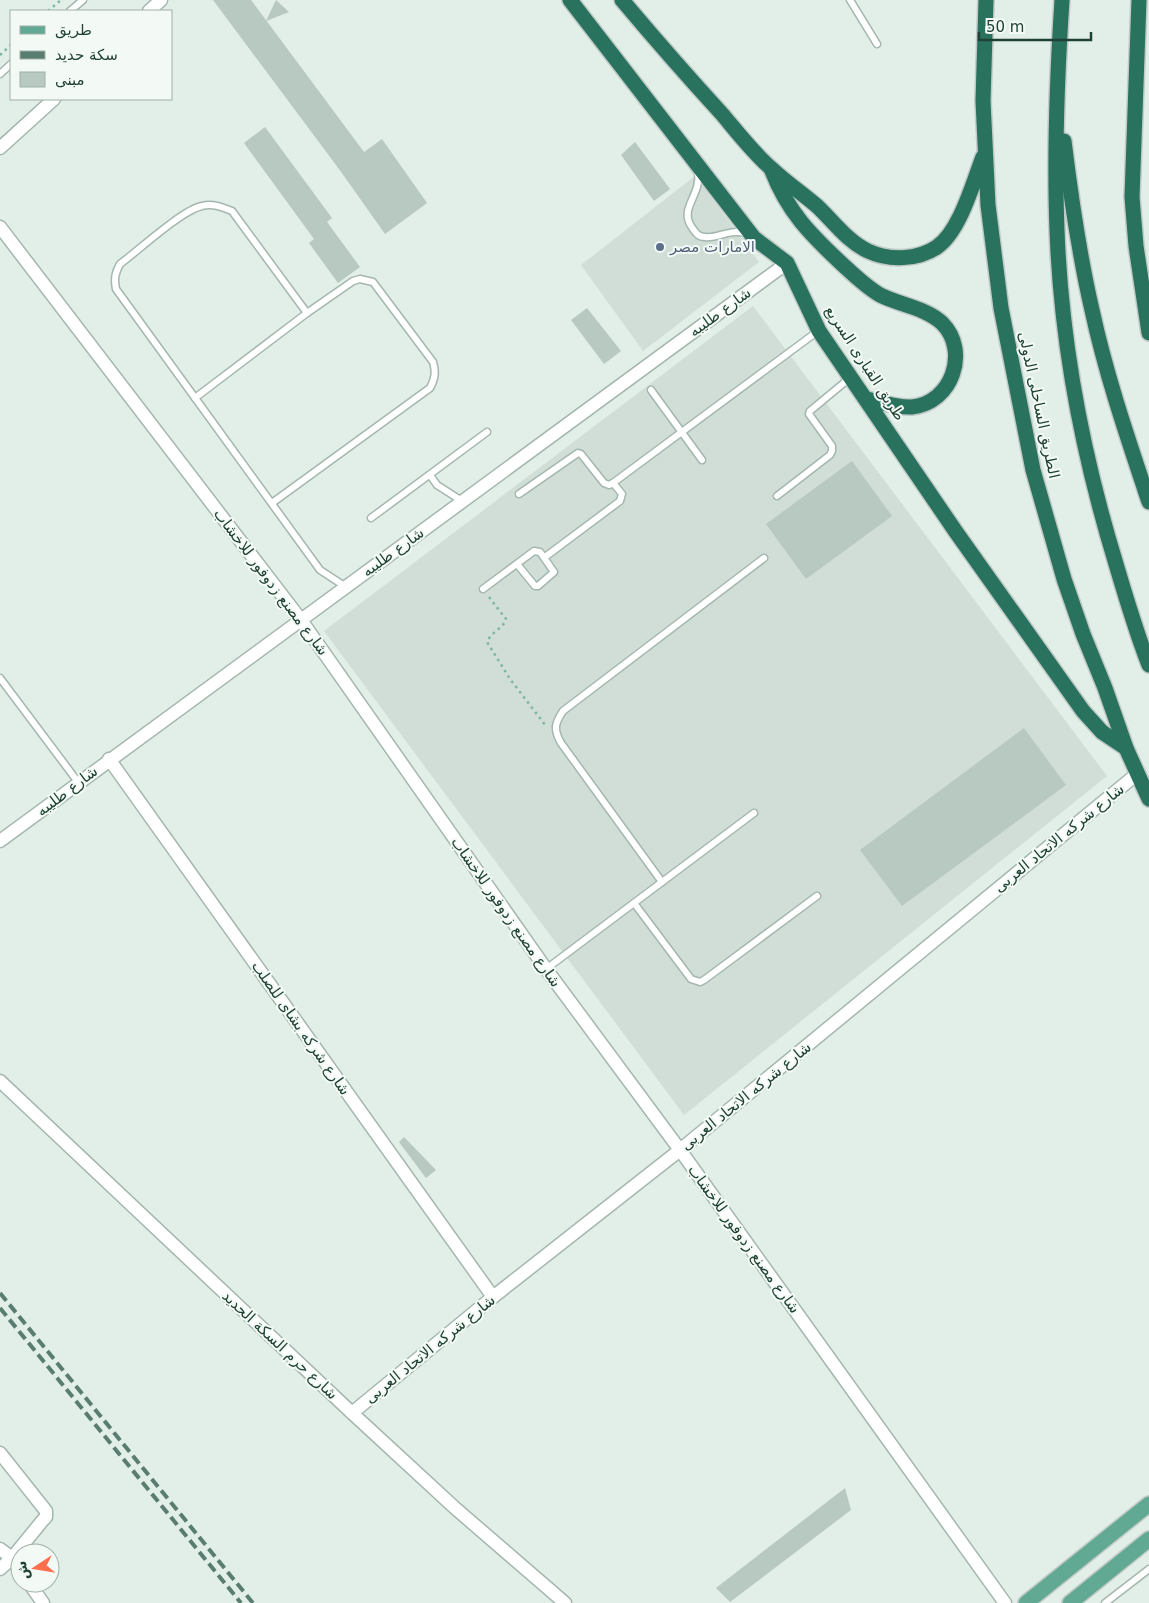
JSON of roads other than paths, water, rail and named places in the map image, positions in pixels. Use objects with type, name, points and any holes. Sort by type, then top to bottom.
[{"type":"highway","name":"طريق القبارى السريع","points":[[570,0],[754,238],[787,263],[820,331],[956,532],[1083,712],[1102,732],[1126,748]]},
{"type":"highway","points":[[622,0],[772,170],[816,206],[857,245],[880,256],[905,258],[932,250],[945,240],[952,232],[984,153]]},
{"type":"highway","name":"الطريق الساحلى الدولى","points":[[986,0],[983,73],[984,153],[992,240],[1001,308],[1033,470],[1064,579],[1083,634],[1105,688],[1126,748],[1149,799]]},
{"type":"highway","points":[[1062,0],[1056,85],[1057,231],[1061,294],[1070,365],[1092,479],[1127,599],[1149,664]]},
{"type":"highway","points":[[1140,0],[1132,197],[1140,280],[1149,333]]},
{"type":"highway","points":[[1056,85],[1069,186],[1092,310],[1104,357],[1149,502]]},
{"type":"highway","points":[[772,170],[790,209],[826,249],[867,286],[890,300],[930,314],[942,324],[951,336],[956,351],[955,367],[950,381],[940,394],[928,402],[913,407],[897,406],[867,399]]},
{"type":"main road","points":[[1026,1603],[1149,1504]]},
{"type":"main road","points":[[1070,1603],[1149,1539]]},
{"type":"street","points":[[150,10],[161,0]]},
{"type":"street","points":[[0,148],[53,100]]},
{"type":"street","name":"شارع مصنع زدوفور للاخشاب","points":[[0,227],[301,620],[546,969],[680,1150],[1005,1603]]},
{"type":"street","name":"شارع طليبه","points":[[0,840],[787,263]]},
{"type":"street","name":"شارع شركه بشاى للصلب","points":[[110,759],[493,1298]]},
{"type":"street","name":"شارع شركه الاتحاد العربى","points":[[352,1413],[493,1298],[680,1150],[1137,774]]},
{"type":"street","name":"شارع حرم السكة الحديد","points":[[0,1081],[352,1413],[455,1508],[565,1603]]},
{"type":"street","points":[[0,1453],[45,1507],[46,1516],[24,1543]]},
{"type":"street","points":[[0,1569],[10,1560]]},
{"type":"lane","points":[[71,10],[83,0]]},
{"type":"lane","points":[[850,0],[877,44]]},
{"type":"lane","points":[[0,74],[10,65]]},
{"type":"lane","points":[[697,163],[699,174],[698,186],[686,215],[693,229],[698,235],[708,238],[735,231],[745,233],[754,238]]},
{"type":"lane","points":[[307,313],[232,211],[218,206],[203,205],[189,210],[120,264],[114,281],[116,289],[320,570],[346,587]]},
{"type":"lane","points":[[195,398],[307,313],[353,281],[360,279],[373,282],[433,362],[436,371],[430,388],[272,503]]},
{"type":"lane","points":[[519,494],[578,453],[581,454],[604,483],[609,485],[613,483],[820,331]]},
{"type":"lane","points":[[777,496],[830,455],[832,446],[809,414],[810,411],[850,377]]},
{"type":"lane","points":[[651,390],[702,460]]},
{"type":"lane","points":[[371,518],[487,432]]},
{"type":"lane","points":[[430,475],[437,485],[462,501]]},
{"type":"lane","points":[[544,557],[620,500],[622,494],[613,483]]},
{"type":"lane","points":[[483,590],[517,564],[534,551],[540,552],[554,572],[538,586],[532,585],[517,564]]},
{"type":"lane","points":[[662,882],[555,733],[555,724],[563,710],[764,558]]},
{"type":"lane","points":[[0,678],[78,782]]},
{"type":"lane","points":[[546,969],[754,813]]},
{"type":"lane","points":[[634,903],[691,979],[700,982],[817,896]]},
{"type":"lane","points":[[1105,1603],[1149,1569]]},
{"type":"railway","points":[[0,1293],[253,1603]]},
{"type":"railway","points":[[0,1308],[241,1603]]},
{"type":"place","name":"الامارات مصر","points":[[660,247]]}]
